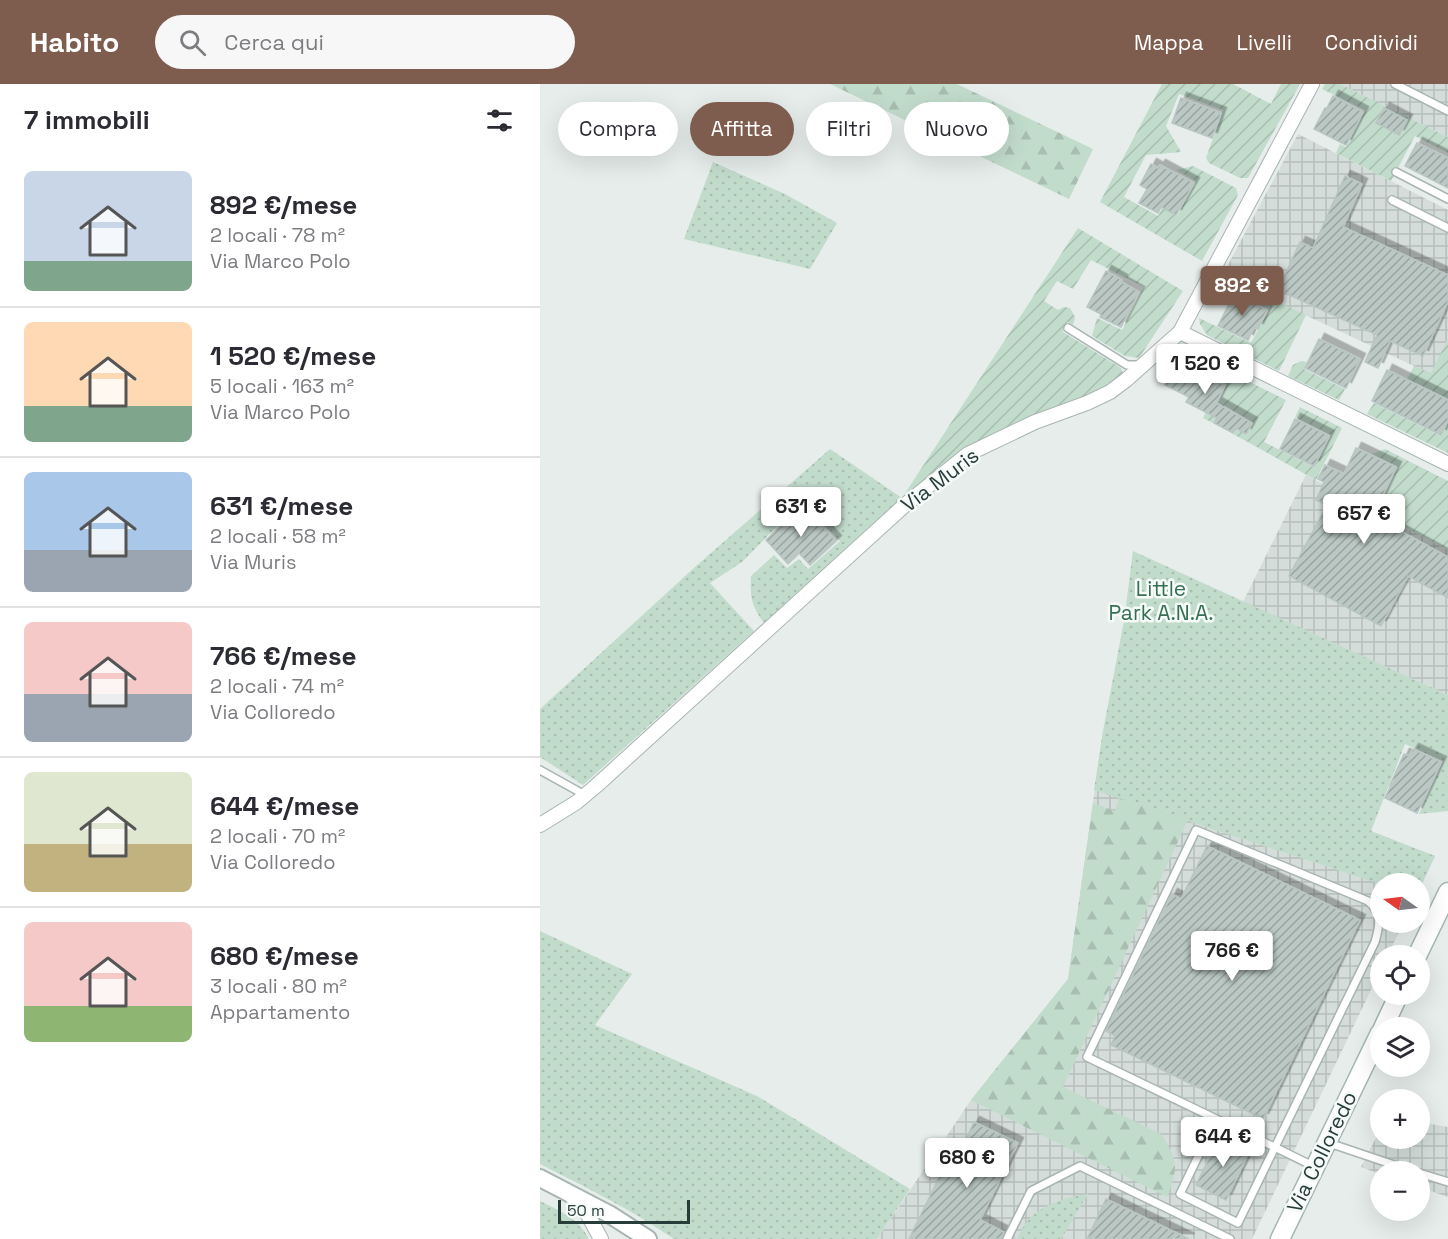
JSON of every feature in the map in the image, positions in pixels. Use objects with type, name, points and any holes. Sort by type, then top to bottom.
[{"type":"main road","points":[[1424,945],[1444,910],[1448,892]]},
{"type":"main road","name":"Via Colloredo","points":[[1280,1239],[1370,1054]]},
{"type":"street","name":"Via Muris","points":[[540,825],[577,802],[906,504],[968,454],[1035,422],[1110,392],[1180,332],[1312,84]]},
{"type":"street","points":[[1180,332],[1448,464]]},
{"type":"street","points":[[540,1178],[609,1214],[643,1238]]},
{"type":"street","points":[[566,1191],[588,1215],[601,1239]]},
{"type":"lane","points":[[1395,84],[1448,111]]},
{"type":"lane","points":[[1396,172],[1448,199]]},
{"type":"lane","points":[[1392,200],[1448,228]]},
{"type":"lane","points":[[1068,328],[1127,366],[1141,365]]},
{"type":"lane","points":[[540,770],[585,795]]},
{"type":"lane","points":[[1216,1119],[1180,1194],[1238,1223],[1275,1148],[1374,942],[1379,916],[1374,906],[1368,901],[1196,830],[1087,1057],[1216,1119],[1275,1148],[1315,1168]]},
{"type":"lane","points":[[1327,1143],[1383,1161]]},
{"type":"lane","points":[[1007,1239],[1032,1191],[1080,1166],[1230,1239]]},
{"type":"lane","points":[[1430,1176],[1448,1182]]},
{"type":"shaded area","points":[[1340,84],[1448,84],[1448,137],[1380,104]]},
{"type":"shaded area","points":[[1298,134],[1448,210],[1448,338],[1431,374],[1222,276]]},
{"type":"shaded area","points":[[1306,475],[1448,550],[1448,695],[1243,602]]},
{"type":"shaded area","points":[[1103,731],[1435,856],[1427,873],[1370,873],[1370,933],[1398,933],[1393,945],[1370,945],[1370,992],[1252,1239],[877,1239],[971,1100],[1068,979]]},
{"type":"shaded area","points":[[1430,1124],[1448,1127],[1448,1197],[1430,1191],[1430,1161],[1370,1161],[1370,1170],[1361,1167],[1370,1149],[1430,1149]]},
{"type":"green space","points":[[830,84],[957,84],[995,102],[904,102],[904,120],[892,114],[892,102],[867,102]]},
{"type":"green space","points":[[1162,84],[1233,84],[1271,104],[1281,84],[1300,84],[1248,178],[1240,178],[1209,163],[1206,158],[1223,110],[1179,94],[1166,126],[1181,152],[1146,155],[1124,197],[1158,216],[1162,208],[1177,216],[1196,181],[1176,170],[1193,166],[1236,188],[1238,195],[1202,261],[1100,202]]},
{"type":"green space","points":[[1325,84],[1340,84],[1448,137],[1448,153],[1415,136],[1391,181],[1336,153],[1340,144],[1346,147],[1365,110],[1322,89]]},
{"type":"green space","points":[[1009,109],[1093,149],[1069,199],[980,156],[1009,156]]},
{"type":"green space","points":[[713,162],[785,194],[837,223],[810,269],[684,239]]},
{"type":"green space","points":[[1078,228],[1183,291],[1139,358],[1125,356],[1092,336],[1097,318],[1122,330],[1144,287],[1091,260],[1073,289],[1057,281],[1044,301],[1058,310],[1064,307],[1070,308],[1075,317],[1073,325],[1067,322],[1063,332],[1121,368],[1124,376],[1102,390],[985,438],[964,450],[902,498]]},
{"type":"green space","points":[[1274,300],[1306,315],[1279,371],[1207,335],[1200,324],[1199,318],[1251,343]]},
{"type":"green space","points":[[1448,338],[1448,399],[1407,379],[1414,366],[1431,373]]},
{"type":"green space","points":[[1181,348],[1286,400],[1264,442],[1314,467],[1331,435],[1295,417],[1300,407],[1342,428],[1316,480],[1233,434],[1243,417],[1224,405],[1213,423],[1203,418],[1208,408],[1214,411],[1228,382],[1179,357],[1168,377],[1159,372]]},
{"type":"green space","points":[[1301,361],[1307,362],[1304,369],[1345,389],[1339,400],[1288,376],[1293,365]]},
{"type":"green space","points":[[1374,403],[1441,436],[1448,422],[1448,453],[1367,414]]},
{"type":"green space","points":[[830,449],[902,498],[764,623],[752,601],[751,576],[774,555],[787,568],[799,559],[808,569],[840,541],[802,501],[742,562],[710,583],[754,631],[583,785],[540,757],[540,709],[695,567]]},
{"type":"green space","points":[[1385,449],[1448,481],[1448,550],[1361,504],[1366,494],[1381,501],[1398,467],[1372,454]]},
{"type":"green space","name":"Little Park A.N.A.","points":[[1133,551],[1448,695],[1448,811],[1419,814],[1443,761],[1405,744],[1371,831],[1435,856],[1427,873],[1370,873],[1370,881],[1094,790],[1124,621]]},
{"type":"green space","points":[[1119,798],[1188,820],[1063,1087],[1161,1134],[1171,1151],[1175,1165],[1167,1197],[971,1100],[1068,979],[1093,803],[1115,811]]},
{"type":"green space","points":[[540,931],[632,974],[595,1025],[757,1096],[910,1189],[877,1239],[674,1239],[625,1209],[540,1164]]},
{"type":"green space","points":[[1088,1194],[1061,1239],[1017,1239],[1029,1219],[1036,1213],[1061,1200]]},
{"type":"green space","points":[[540,1201],[574,1221],[589,1239],[540,1239]]},
{"type":"building","points":[[1333,96],[1363,112],[1346,145],[1314,129]]},
{"type":"building","points":[[1181,98],[1221,113],[1212,138],[1172,123]]},
{"type":"building","points":[[1384,108],[1407,120],[1399,135],[1376,123]]},
{"type":"building","points":[[1417,143],[1448,158],[1448,188],[1405,166]]},
{"type":"building","points":[[1151,164],[1158,168],[1160,165],[1194,183],[1176,215],[1161,207],[1158,213],[1139,203],[1147,189],[1140,185]]},
{"type":"building","points":[[1345,176],[1362,184],[1343,227],[1448,275],[1448,302],[1423,356],[1390,341],[1378,368],[1365,362],[1377,335],[1278,290],[1300,242],[1313,248]]},
{"type":"building","points":[[1106,271],[1139,292],[1121,327],[1100,317],[1101,314],[1087,307]]},
{"type":"building","points":[[1234,294],[1267,310],[1258,329],[1254,327],[1248,340],[1218,326]]},
{"type":"building","points":[[1319,339],[1360,359],[1346,388],[1305,368]]},
{"type":"building","points":[[1179,359],[1221,380],[1220,383],[1225,385],[1216,403],[1252,423],[1246,434],[1236,428],[1233,433],[1214,423],[1217,418],[1186,402],[1189,397],[1165,385]]},
{"type":"building","points":[[1387,370],[1448,400],[1448,420],[1441,435],[1372,401]]},
{"type":"building","points":[[1295,419],[1329,436],[1314,466],[1280,449]]},
{"type":"building","points":[[1356,448],[1396,467],[1373,516],[1448,557],[1448,598],[1408,576],[1381,626],[1289,576],[1327,505],[1316,500],[1324,482],[1318,479],[1325,465],[1344,474]]},
{"type":"building","points":[[805,508],[836,541],[810,565],[799,553],[788,564],[766,540],[798,510],[800,512]]},
{"type":"building","points":[[1413,749],[1441,762],[1417,813],[1385,798],[1404,754],[1409,756]]},
{"type":"building","points":[[1207,846],[1360,920],[1263,1119],[1111,1045],[1115,1036],[1106,1031],[1172,894],[1181,899]]},
{"type":"building","points":[[974,1122],[1018,1143],[980,1220],[1004,1232],[1001,1239],[909,1239],[949,1157],[956,1160]]},
{"type":"building","points":[[1220,1136],[1250,1150],[1226,1200],[1196,1185]]},
{"type":"building","points":[[1106,1199],[1189,1239],[1087,1239]]}]
